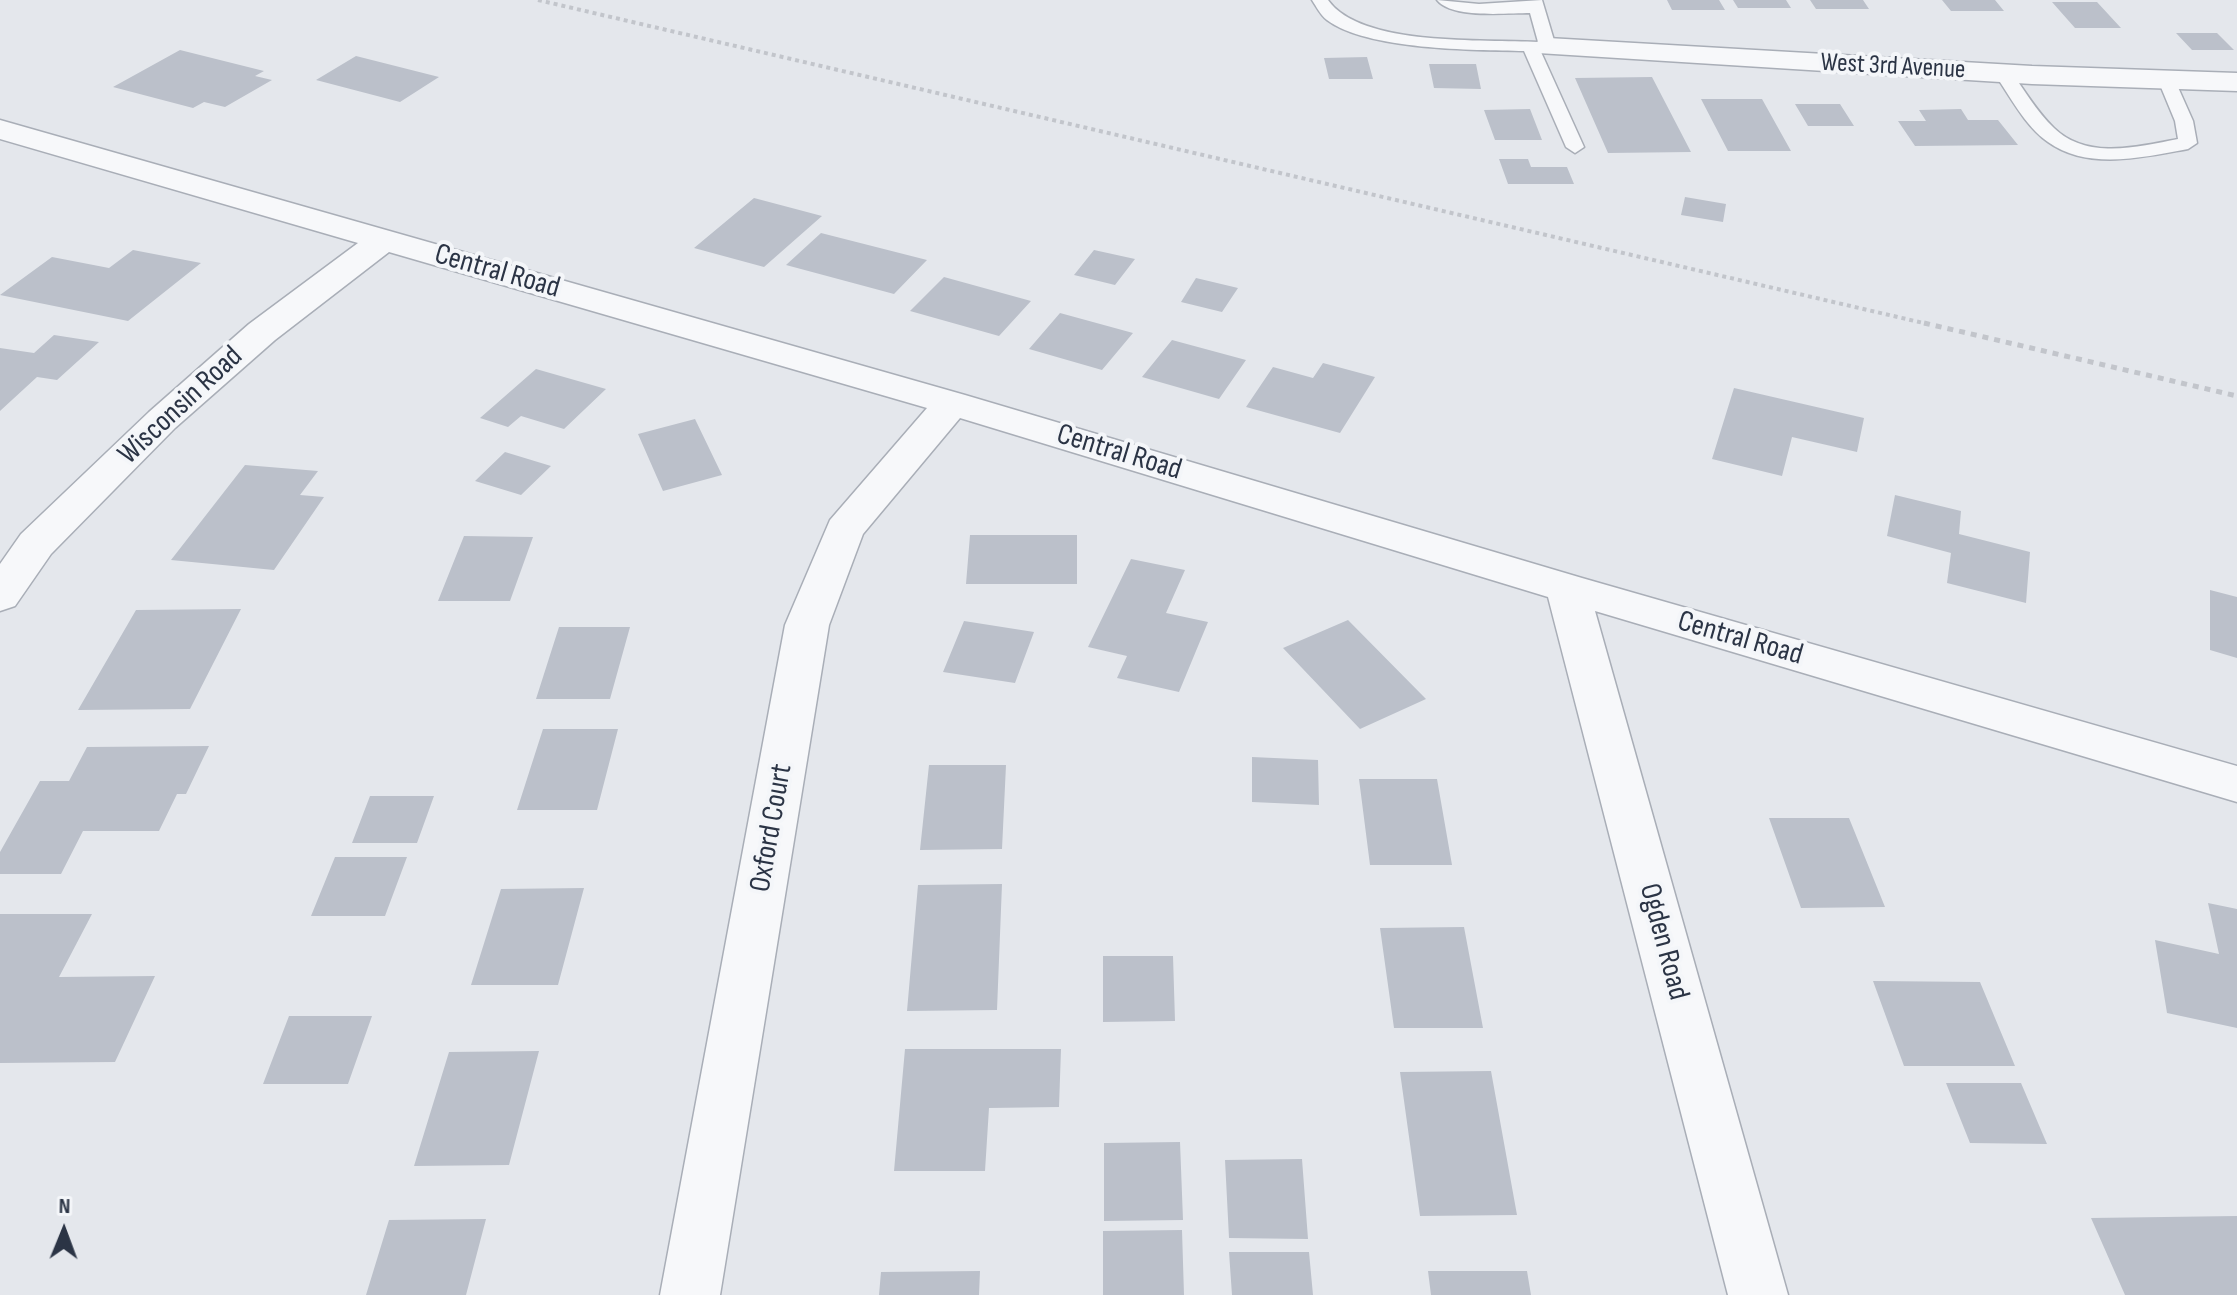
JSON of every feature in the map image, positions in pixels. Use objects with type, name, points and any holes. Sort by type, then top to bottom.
[{"type":"street","name":"West 3rd Avenue","points":[[1539,47],[2003,73],[2237,82]]},
{"type":"street","name":"Central Road","points":[[0,129],[952,403],[1567,588],[2237,784]]},
{"type":"street","name":"Wisconsin Road","points":[[0,596],[36,544],[162,420],[262,332],[383,240]]},
{"type":"street","name":"Oxford Court","points":[[690,1295],[807,625],[844,530],[952,403]]},
{"type":"street","name":"Ogden Road","points":[[1567,588],[1758,1295]]},
{"type":"lane","points":[[1320,0],[1322,8],[1342,26],[1381,37],[1539,47]]},
{"type":"lane","points":[[1445,0],[1479,9],[1536,4],[1539,47],[1575,147]]},
{"type":"lane","points":[[2003,73],[2054,138],[2083,151],[2136,152],[2188,143],[2184,121],[2167,80]]},
{"type":"path","points":[[538,0],[2237,396]]},
{"type":"building","points":[[1667,0],[1719,0],[1725,10],[1672,10]]},
{"type":"building","points":[[1733,0],[1786,0],[1791,8],[1738,8]]},
{"type":"building","points":[[1810,0],[1863,0],[1869,9],[1816,9]]},
{"type":"building","points":[[1942,0],[1995,0],[2004,11],[1951,11]]},
{"type":"building","points":[[2052,2],[2097,2],[2121,28],[2075,28]]},
{"type":"building","points":[[2176,33],[2217,33],[2234,50],[2192,50]]},
{"type":"building","points":[[180,50],[264,71],[255,76],[272,80],[225,107],[204,102],[193,108],[113,87]]},
{"type":"building","points":[[356,56],[439,77],[400,102],[316,80]]},
{"type":"building","points":[[1367,57],[1373,79],[1329,79],[1324,58]]},
{"type":"building","points":[[1429,64],[1476,64],[1481,89],[1434,88]]},
{"type":"building","points":[[1652,77],[1691,152],[1608,153],[1575,78]]},
{"type":"building","points":[[1701,99],[1762,99],[1791,151],[1728,151]]},
{"type":"building","points":[[1795,104],[1840,104],[1854,126],[1808,126]]},
{"type":"building","points":[[1530,109],[1542,140],[1495,140],[1484,110]]},
{"type":"building","points":[[1961,109],[1968,120],[1998,120],[2018,145],[1915,146],[1898,121],[1926,121],[1919,110]]},
{"type":"building","points":[[1499,159],[1528,159],[1531,167],[1567,167],[1574,184],[1508,184]]},
{"type":"building","points":[[1685,197],[1726,204],[1723,222],[1681,215]]},
{"type":"building","points":[[754,198],[822,216],[764,267],[694,248]]},
{"type":"building","points":[[821,233],[927,260],[894,294],[786,265]]},
{"type":"building","points":[[133,250],[201,263],[128,321],[0,295],[52,257],[109,268]]},
{"type":"building","points":[[1094,250],[1135,259],[1115,285],[1074,275]]},
{"type":"building","points":[[944,277],[1031,301],[999,336],[910,311]]},
{"type":"building","points":[[1196,278],[1238,288],[1222,312],[1181,302]]},
{"type":"building","points":[[1060,313],[1133,333],[1102,370],[1029,349]]},
{"type":"building","points":[[54,335],[99,342],[57,380],[37,377],[0,411],[0,348],[34,353]]},
{"type":"building","points":[[1172,340],[1246,360],[1219,399],[1142,377]]},
{"type":"building","points":[[1323,363],[1375,377],[1340,433],[1246,407],[1273,367],[1313,378]]},
{"type":"building","points":[[536,369],[606,389],[564,429],[521,416],[508,427],[480,418]]},
{"type":"building","points":[[1734,388],[1864,418],[1857,452],[1792,437],[1782,476],[1712,459]]},
{"type":"building","points":[[695,419],[722,475],[663,491],[638,434]]},
{"type":"building","points":[[505,452],[551,466],[521,495],[475,481]]},
{"type":"building","points":[[245,465],[318,471],[300,495],[324,497],[274,570],[171,560]]},
{"type":"building","points":[[1895,495],[1961,511],[1959,534],[2030,552],[2026,603],[1947,583],[1951,553],[1887,536]]},
{"type":"building","points":[[970,535],[1077,535],[1077,584],[966,584]]},
{"type":"building","points":[[464,536],[533,537],[510,601],[438,601]]},
{"type":"building","points":[[1131,559],[1185,570],[1166,613],[1208,622],[1179,692],[1117,678],[1127,656],[1088,647]]},
{"type":"building","points":[[2210,590],[2237,597],[2237,658],[2210,650]]},
{"type":"building","points":[[241,609],[190,709],[78,710],[136,610]]},
{"type":"building","points":[[1348,620],[1426,699],[1360,729],[1283,648]]},
{"type":"building","points":[[964,621],[1034,632],[1015,683],[943,672]]},
{"type":"building","points":[[559,627],[630,627],[610,699],[536,699]]},
{"type":"building","points":[[543,729],[618,729],[597,810],[517,810]]},
{"type":"building","points":[[209,746],[186,794],[177,794],[159,831],[83,831],[61,874],[0,874],[0,852],[40,781],[69,781],[87,747]]},
{"type":"building","points":[[1252,757],[1318,760],[1319,805],[1252,802]]},
{"type":"building","points":[[929,765],[1006,765],[1002,849],[920,850]]},
{"type":"building","points":[[1359,779],[1437,779],[1452,865],[1370,865]]},
{"type":"building","points":[[370,796],[434,796],[417,843],[352,843]]},
{"type":"building","points":[[1769,818],[1849,818],[1885,907],[1801,908]]},
{"type":"building","points":[[335,857],[407,857],[385,916],[311,916]]},
{"type":"building","points":[[1002,884],[997,1010],[907,1011],[918,885]]},
{"type":"building","points":[[584,888],[558,985],[471,985],[501,889]]},
{"type":"building","points":[[2208,903],[2237,909],[2237,1028],[2167,1013],[2155,940],[2219,954]]},
{"type":"building","points":[[0,914],[92,914],[59,977],[155,976],[115,1062],[0,1063]]},
{"type":"building","points":[[1464,927],[1483,1028],[1394,1028],[1380,928]]},
{"type":"building","points":[[1103,956],[1173,956],[1175,1021],[1103,1022]]},
{"type":"building","points":[[1873,981],[1980,982],[2015,1066],[1904,1066]]},
{"type":"building","points":[[289,1016],[372,1016],[348,1084],[263,1084]]},
{"type":"building","points":[[905,1049],[1061,1049],[1059,1107],[989,1108],[985,1171],[894,1171]]},
{"type":"building","points":[[539,1051],[509,1165],[414,1166],[449,1052]]},
{"type":"building","points":[[1491,1071],[1517,1215],[1420,1216],[1400,1072]]},
{"type":"building","points":[[1946,1083],[2021,1083],[2047,1144],[1970,1143]]},
{"type":"building","points":[[1180,1142],[1183,1220],[1104,1221],[1104,1143]]},
{"type":"building","points":[[1302,1159],[1308,1239],[1229,1238],[1225,1160]]},
{"type":"building","points":[[2237,1216],[2237,1295],[2125,1295],[2091,1218]]},
{"type":"building","points":[[486,1219],[466,1295],[366,1295],[389,1220]]},
{"type":"building","points":[[1182,1230],[1184,1295],[1103,1295],[1103,1231]]},
{"type":"building","points":[[1229,1252],[1309,1252],[1313,1295],[1232,1295]]},
{"type":"building","points":[[980,1271],[979,1295],[879,1295],[881,1272]]},
{"type":"building","points":[[1428,1271],[1527,1271],[1531,1295],[1431,1295]]}]
